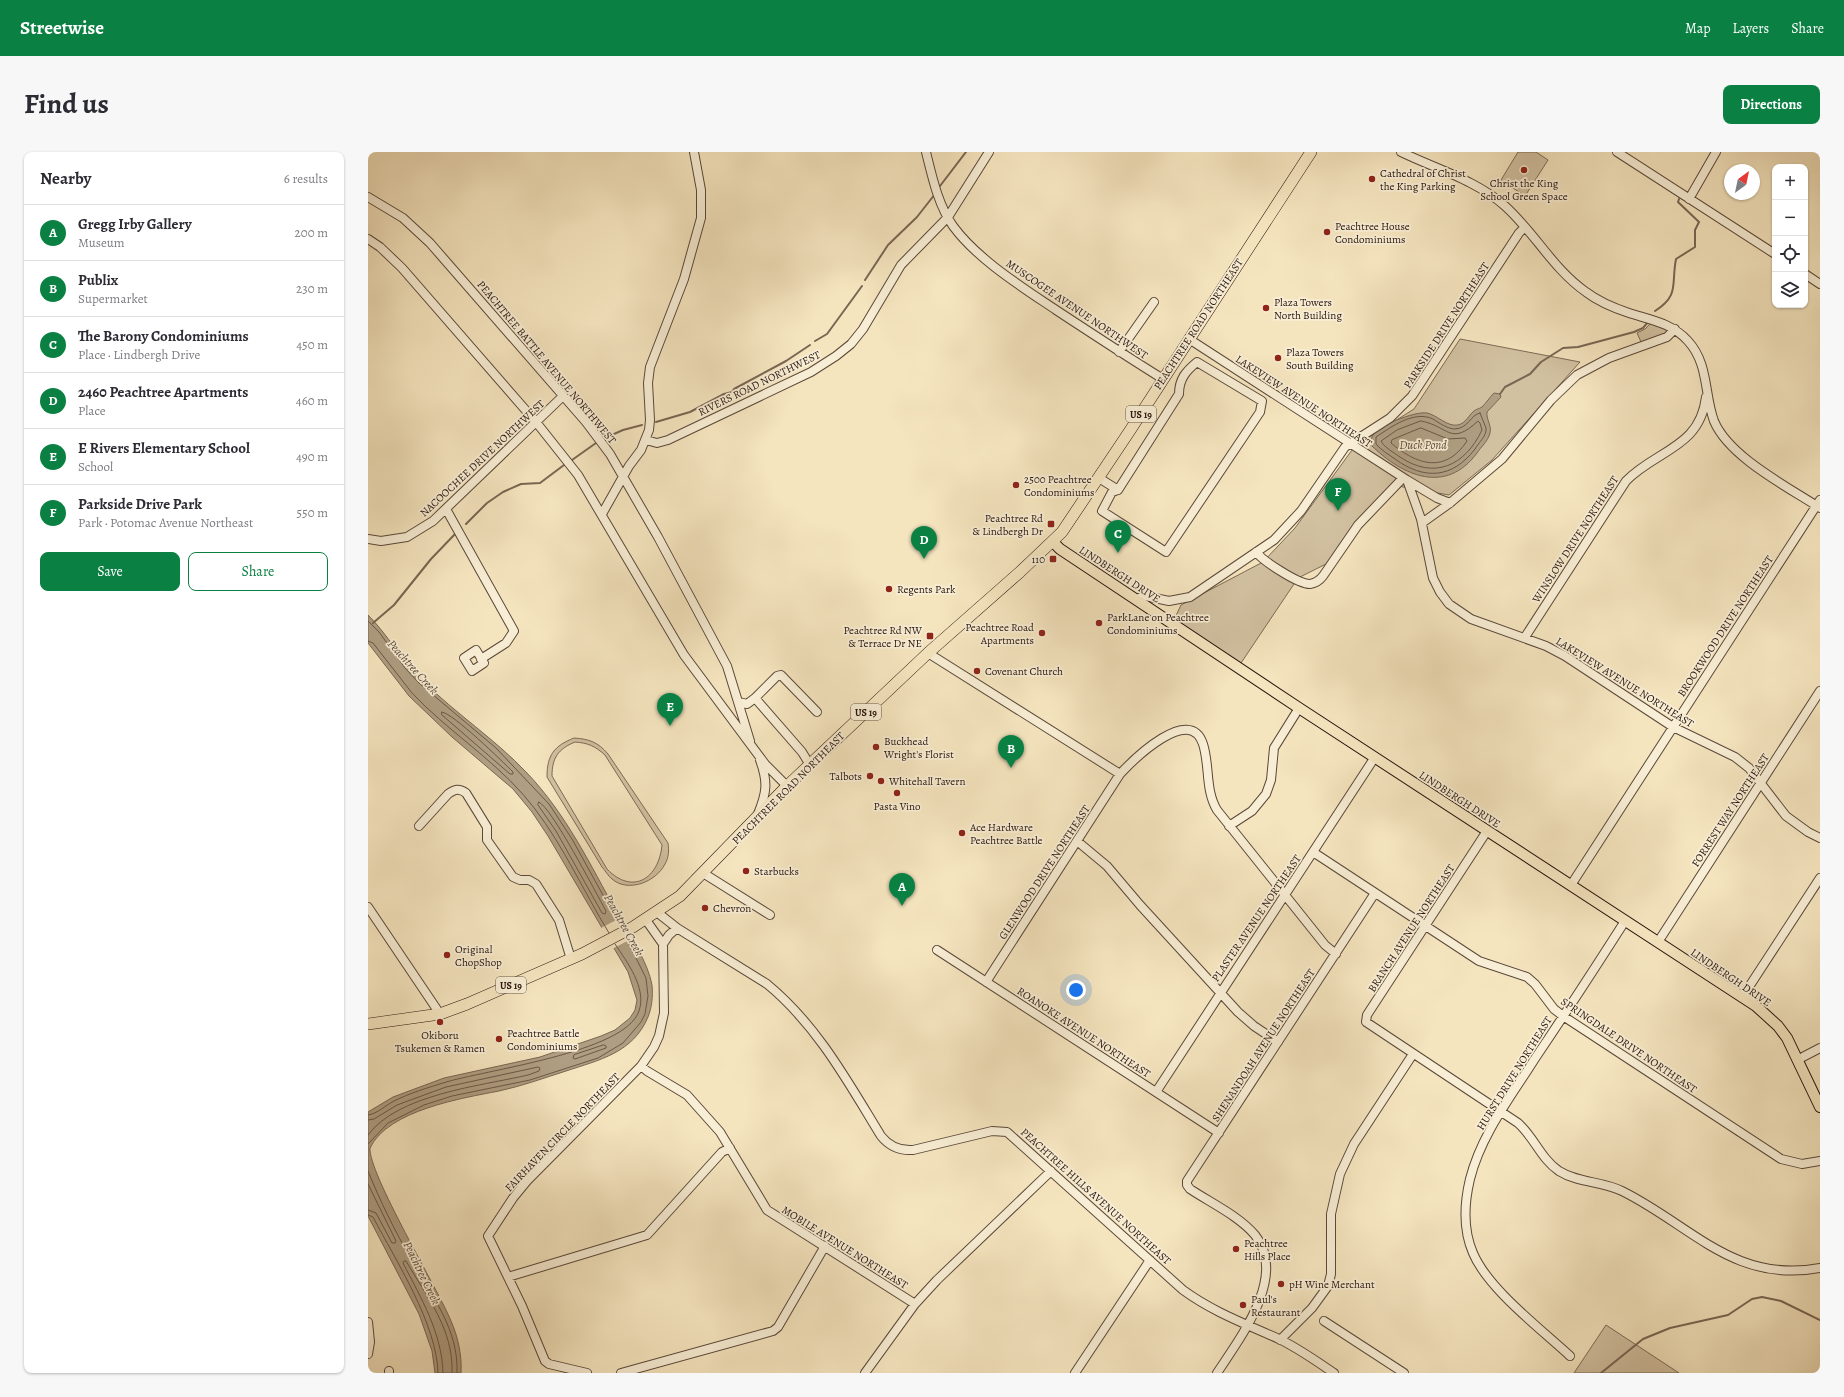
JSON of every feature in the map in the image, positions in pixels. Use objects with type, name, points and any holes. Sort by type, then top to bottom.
[{"type":"highway","name":"PEACHTREE ROAD NORTHEAST","points":[[368,1024],[440,1014],[467,1004],[582,954],[646,920],[680,896],[787,786],[928,654],[1053,542],[1069,523],[1099,478],[1311,152]]},
{"type":"main road","name":"LINDBERGH DRIVE","points":[[1053,542],[1060,549],[1299,708],[1625,921],[1743,996],[1778,1026],[1797,1060],[1820,1107]]},
{"type":"street","points":[[602,514],[624,475],[642,450],[646,440],[650,420],[648,383],[650,367],[684,279],[701,218],[701,190],[694,152]]},
{"type":"street","name":"MUSCOGEE AVENUE NORTHWEST","points":[[926,152],[932,177],[948,217],[953,226],[972,246],[1007,277],[1162,379]]},
{"type":"street","name":"RIVERS ROAD NORTHWEST","points":[[646,440],[657,443],[668,440],[811,372],[836,356],[851,344],[863,329],[901,266],[948,217],[989,152]]},
{"type":"street","points":[[1401,152],[1484,190],[1505,206],[1525,227],[1560,270],[1586,292],[1614,308],[1659,321],[1675,329],[1688,340],[1698,355],[1704,370],[1714,421],[1730,446],[1743,458],[1819,505]]},
{"type":"street","points":[[1617,152],[1772,252]]},
{"type":"street","points":[[1689,199],[1716,152]]},
{"type":"street","name":"PEACHTREE BATTLE AVENUE NORTHWEST","points":[[368,197],[391,210],[419,231],[600,440],[624,475],[727,666],[751,746]]},
{"type":"street","name":"PARKSIDE DRIVE NORTHEAST","points":[[1136,599],[1145,596],[1169,601],[1190,597],[1274,540],[1293,522],[1341,452],[1350,444],[1390,418],[1412,396],[1519,233],[1525,227]]},
{"type":"street","name":"PEACHTREE BATTLE AVENUE NORTHWEST","points":[[368,239],[380,247],[402,268],[536,422],[578,475],[672,637],[757,754],[787,786]]},
{"type":"street","points":[[1808,276],[1820,284]]},
{"type":"street","points":[[1119,352],[1154,302]]},
{"type":"street","points":[[1422,523],[1450,503],[1502,459],[1551,400],[1577,375],[1609,358],[1667,337],[1675,329]]},
{"type":"street","name":"LAKEVIEW AVENUE NORTHEAST","points":[[1189,339],[1405,479],[1437,498],[1450,503]]},
{"type":"street","points":[[1197,362],[1240,388],[1262,401],[1260,412],[1166,552],[1102,511],[1112,492],[1118,490],[1179,394],[1179,383],[1187,370],[1197,362]]},
{"type":"street","points":[[1240,388],[1249,378]]},
{"type":"street","points":[[1253,396],[1262,386]]},
{"type":"street","name":"WINSLOW DRIVE NORTHEAST","points":[[1525,637],[1626,481],[1643,466],[1680,444],[1693,431],[1702,413],[1707,389]]},
{"type":"street","name":"NACOOCHEE DRIVE NORTHWEST","points":[[368,539],[381,542],[407,537],[433,521],[563,396]]},
{"type":"street","points":[[1099,478],[1118,490]]},
{"type":"street","points":[[1256,552],[1264,559],[1301,582],[1309,584],[1317,582],[1323,576],[1358,525],[1405,479]]},
{"type":"street","name":"LAKEVIEW AVENUE NORTHEAST","points":[[1405,479],[1416,500],[1433,578],[1440,592],[1449,604],[1471,619],[1525,637],[1565,656],[1673,727],[1735,757],[1749,768],[1775,803],[1790,820],[1820,838]]},
{"type":"street","name":"BROOKWOOD DRIVE NORTHEAST","points":[[1571,885],[1819,505]]},
{"type":"street","points":[[446,509],[514,630],[506,643],[481,659]]},
{"type":"street","points":[[928,654],[1120,774]]},
{"type":"street","points":[[739,702],[747,704],[777,676],[781,675],[817,712]]},
{"type":"street","name":"FORREST WAY NORTHEAST","points":[[1658,942],[1820,691]]},
{"type":"street","points":[[755,698],[802,752],[810,765]]},
{"type":"street","points":[[1229,826],[1252,812],[1266,794],[1271,780],[1274,748],[1299,708]]},
{"type":"street","name":"GLENWOOD DRIVE NORTHEAST","points":[[986,982],[1120,774],[1135,759],[1165,737],[1180,730],[1192,731],[1199,736],[1203,744],[1213,803],[1229,826],[1325,945],[1336,954]]},
{"type":"street","name":"PEACHTREE BATTLE AVENUE NORTHWEST","points":[[756,818],[765,796],[766,783],[757,754]]},
{"type":"street","name":"PLASTER AVENUE NORTHEAST","points":[[1156,1092],[1375,757]]},
{"type":"street","points":[[419,826],[448,794],[454,790],[460,789],[466,793],[488,827],[487,840],[513,877],[520,880],[529,880],[536,884],[559,920],[571,959]]},
{"type":"street","name":"BRANCH AVENUE NORTHEAST","points":[[1413,1054],[1366,1022],[1367,1015],[1487,831]]},
{"type":"street","points":[[1077,841],[1107,866],[1140,905],[1246,1019],[1278,1042]]},
{"type":"street","name":"SPRINGDALE DRIVE NORTHEAST","points":[[1313,852],[1479,961],[1517,972],[1527,977],[1535,984],[1554,1009],[1563,1016],[1781,1159],[1802,1164],[1820,1161]]},
{"type":"street","points":[[703,873],[770,914]]},
{"type":"street","points":[[1743,996],[1820,878]]},
{"type":"street","name":"SHENANDOAH AVENUE NORTHEAST","points":[[1247,1325],[1264,1286],[1266,1262],[1263,1249],[1255,1236],[1246,1226],[1190,1189],[1187,1185],[1187,1181],[1375,893]]},
{"type":"street","points":[[368,907],[440,1014]]},
{"type":"street","name":"PEACHTREE HILLS AVENUE NORTHEAST","points":[[658,912],[677,928],[767,984],[780,994],[829,1050],[881,1136],[890,1145],[901,1150],[913,1150],[992,1131],[1001,1130],[1012,1135],[1150,1260],[1199,1302],[1219,1314],[1280,1340],[1334,1373]]},
{"type":"street","points":[[646,920],[663,944],[669,935],[677,928]]},
{"type":"street","name":"HURST DRIVE NORTHEAST","points":[[1570,1356],[1491,1282],[1478,1263],[1469,1241],[1465,1212],[1470,1179],[1485,1140],[1501,1112],[1625,921]]},
{"type":"street","name":"FAIRHAVEN CIRCLE NORTHEAST","points":[[587,1373],[549,1364],[545,1361],[508,1277],[489,1239],[489,1232],[527,1181],[641,1066],[654,1047],[662,1025],[665,994],[663,944]]},
{"type":"street","name":"ROANOKE AVENUE NORTHEAST","points":[[937,950],[1219,1133]]},
{"type":"street","points":[[1797,1060],[1820,1048]]},
{"type":"street","points":[[1280,1340],[1312,1308],[1328,1286],[1331,1274],[1331,1214],[1340,1174],[1354,1144],[1413,1054],[1524,1128],[1546,1159],[1560,1171],[1571,1177],[1603,1184],[1621,1190],[1726,1256],[1757,1266],[1776,1269],[1795,1270],[1820,1268]]},
{"type":"street","name":"MOBILE AVENUE NORTHEAST","points":[[641,1066],[687,1096],[720,1132],[767,1210],[915,1304]]},
{"type":"street","points":[[508,1277],[647,1235],[722,1152],[730,1148]]},
{"type":"street","points":[[865,1373],[915,1304],[937,1280],[1051,1171]]},
{"type":"street","points":[[621,1373],[773,1331],[778,1327],[825,1246]]},
{"type":"street","points":[[1075,1373],[1150,1260]]},
{"type":"street","points":[[1324,1321],[1404,1373]]},
{"type":"street","points":[[368,1322],[370,1342],[368,1354]]},
{"type":"street","points":[[1217,1373],[1247,1325]]},
{"type":"shaded area","name":"Christ the King School Green Space","points":[[1518,152],[1536,152],[1548,160],[1525,196],[1501,180]]},
{"type":"shaded area","points":[[1652,322],[1672,330],[1642,344],[1637,333],[1645,329]]},
{"type":"shaded area","points":[[1460,339],[1580,362],[1492,460],[1449,495],[1392,485],[1326,564],[1298,578],[1241,663],[1174,620],[1181,605],[1263,562],[1295,528],[1355,446],[1414,409]]},
{"type":"shaded area","points":[[574,738],[584,739],[597,744],[608,754],[668,843],[669,848],[667,859],[661,870],[655,876],[641,884],[626,885],[611,878],[602,867],[547,777],[550,757],[561,744]],"holes":[[[575,742],[580,742],[598,749],[605,755],[662,845],[660,857],[656,866],[643,880],[635,882],[626,881],[617,877],[607,869],[552,776],[553,764],[560,751]]]},
{"type":"shaded area","points":[[1606,1325],[1679,1373],[1574,1373]]},
{"type":"water","name":"Duck Pond","points":[[1494,393],[1500,394],[1501,397],[1487,412],[1490,425],[1488,439],[1465,466],[1452,474],[1438,477],[1424,476],[1411,472],[1397,466],[1372,446],[1371,438],[1381,428],[1396,420],[1414,414],[1427,413],[1446,423],[1454,425],[1461,424],[1475,410],[1482,407]]},
{"type":"water","name":"Peachtree Creek","points":[[368,615],[415,673],[449,705],[515,761],[554,805],[587,858],[638,948],[647,967],[652,985],[650,1009],[642,1029],[634,1039],[614,1053],[591,1063],[525,1084],[447,1102],[409,1115],[393,1124],[379,1135],[370,1148],[372,1161],[380,1181],[405,1233],[444,1306],[453,1327],[458,1340],[461,1373],[435,1373],[432,1351],[419,1314],[368,1216],[368,1112],[393,1097],[444,1078],[540,1057],[601,1036],[615,1030],[630,1018],[635,1010],[637,1000],[628,972],[548,836],[532,812],[513,789],[452,737],[409,696],[368,643]]},
{"type":"pier","points":[[622,917],[633,938],[612,949],[599,929]]},
{"type":"waterway","points":[[940,186],[966,152]]},
{"type":"waterway","points":[[865,280],[888,245],[917,217],[935,194]]},
{"type":"waterway","points":[[1655,311],[1668,300],[1671,294],[1676,259],[1695,247],[1695,230],[1699,222],[1678,202],[1679,199]]},
{"type":"waterway","points":[[815,341],[827,334],[862,286]]},
{"type":"waterway","points":[[1500,394],[1505,387],[1530,374],[1541,362],[1563,348],[1578,347],[1634,332],[1643,328],[1648,322]]},
{"type":"waterway","points":[[656,422],[690,412],[724,394],[732,392],[734,389],[786,361],[810,345]]},
{"type":"waterway","points":[[605,438],[623,430],[642,425]]},
{"type":"waterway","points":[[572,460],[596,443]]},
{"type":"waterway","points":[[466,524],[487,503],[503,492],[521,484],[540,483],[564,465]]},
{"type":"waterway","points":[[373,623],[394,605],[431,559],[456,533]]},
{"type":"waterway","points":[[1601,1373],[1643,1339],[1670,1328],[1728,1315],[1752,1299],[1762,1297],[1781,1301],[1820,1320]]},
{"type":"place","name":"Christ the King School Green Space","points":[[1524,170]]},
{"type":"place","name":"Cathedral of Christ the King Parking","points":[[1372,179]]},
{"type":"place","name":"Peachtree House Condominiums","points":[[1327,232]]},
{"type":"place","name":"Plaza Towers North Building","points":[[1266,308]]},
{"type":"place","name":"Plaza Towers South Building","points":[[1278,358]]},
{"type":"place","name":"2500 Peachtree Condominiums","points":[[1016,485]]},
{"type":"place","name":"Parkside Drive Park","points":[[1338,511]]},
{"type":"place","name":"Peachtree Rd & Lindbergh Dr","points":[[1051,524]]},
{"type":"place","name":"The Barony Condominiums","points":[[1118,553]]},
{"type":"place","name":"2460 Peachtree Apartments","points":[[924,559]]},
{"type":"place","name":"110","points":[[1053,559]]},
{"type":"place","name":"Regents Park","points":[[889,589]]},
{"type":"place","name":"ParkLane on Peachtree Condominiums","points":[[1099,623]]},
{"type":"place","name":"Peachtree Road Apartments","points":[[1042,633]]},
{"type":"place","name":"Peachtree Rd NW & Terrace Dr NE","points":[[930,636]]},
{"type":"place","name":"Covenant Church","points":[[977,671]]},
{"type":"place","name":"E Rivers Elementary School","points":[[670,726]]},
{"type":"place","name":"Buckhead Wright's Florist","points":[[876,747]]},
{"type":"place","name":"Publix","points":[[1011,768]]},
{"type":"place","name":"Talbots","points":[[870,776]]},
{"type":"place","name":"Whitehall Tavern","points":[[881,781]]},
{"type":"place","name":"Pasta Vino","points":[[897,793]]},
{"type":"place","name":"Ace Hardware Peachtree Battle","points":[[962,833]]},
{"type":"place","name":"Starbucks","points":[[746,871]]},
{"type":"place","name":"Gregg Irby Gallery","points":[[902,906]]},
{"type":"place","name":"Chevron","points":[[705,908]]},
{"type":"place","name":"Original ChopShop","points":[[447,955]]},
{"type":"place","name":"Okiboru Tsukemen & Ramen","points":[[440,1022]]},
{"type":"place","name":"Peachtree Battle Condominiums","points":[[499,1039]]},
{"type":"place","name":"Peachtree Hills Place","points":[[1236,1249]]},
{"type":"place","name":"pH Wine Merchant","points":[[1281,1284]]},
{"type":"place","name":"Paul's Restaurant","points":[[1243,1305]]}]
